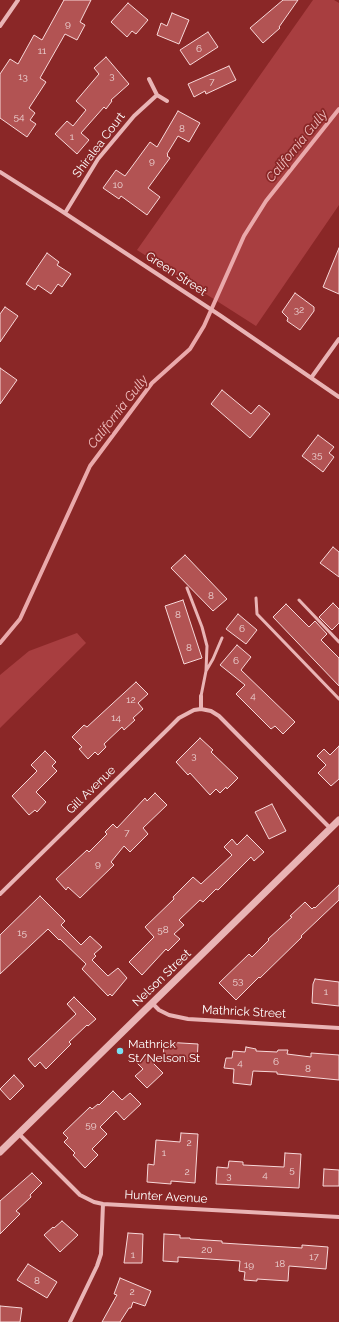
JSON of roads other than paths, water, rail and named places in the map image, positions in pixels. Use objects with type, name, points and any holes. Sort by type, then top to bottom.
[{"type":"street","points":[[0,26],[18,0]]},
{"type":"street","points":[[150,79],[156,95],[167,101]]},
{"type":"street","name":"Shiralea Court","points":[[65,213],[98,159],[134,116],[156,95]]},
{"type":"street","name":"Green Street","points":[[0,172],[221,316],[339,397]]},
{"type":"street","points":[[312,378],[339,338]]},
{"type":"street","points":[[201,696],[202,709],[211,710],[219,716],[330,828]]},
{"type":"street","name":"Gill Avenue","points":[[0,894],[179,718],[194,710],[202,709]]},
{"type":"street","name":"Nelson Street","points":[[0,1152],[339,820]]},
{"type":"street","name":"Mathrick Street","points":[[152,1003],[159,1010],[169,1015],[188,1019],[339,1028]]},
{"type":"street","name":"Hunter Avenue","points":[[18,1134],[80,1195],[103,1204],[339,1217]]},
{"type":"street","points":[[70,1322],[97,1266],[101,1254],[103,1204]]},
{"type":"lane","points":[[187,588],[202,627],[207,646],[206,671],[201,696]]},
{"type":"lane","points":[[256,598],[257,614],[339,699]]},
{"type":"lane","points":[[298,600],[339,642]]},
{"type":"lane","points":[[206,671],[222,638]]},
{"type":"waterway","name":"California Gully","points":[[0,643],[20,619],[90,466],[152,383],[190,349],[204,326],[244,236],[266,201],[339,109]]},
{"type":"place","name":"Mathrick St/Nelson St","points":[[120,1051]]}]
